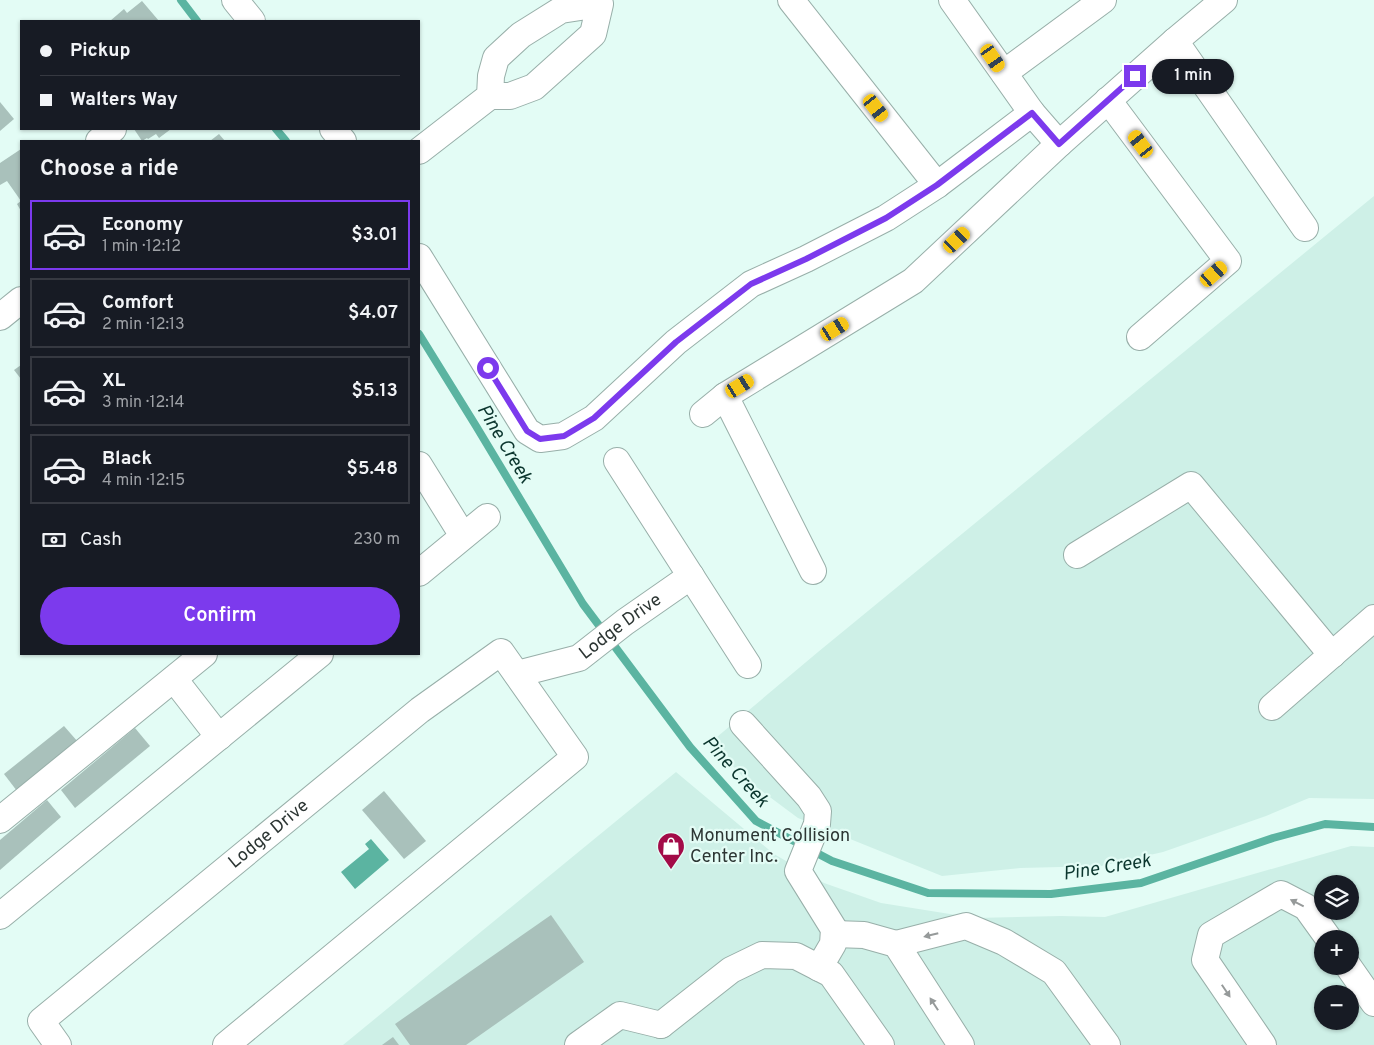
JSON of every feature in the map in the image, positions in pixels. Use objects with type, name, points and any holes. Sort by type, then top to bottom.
[{"type":"street","points":[[236,0],[251,20]]},
{"type":"street","points":[[791,0],[937,185]]},
{"type":"street","points":[[952,0],[1032,113],[1059,144]]},
{"type":"street","points":[[1004,73],[1103,0]]},
{"type":"street","points":[[702,414],[725,396],[913,281],[1059,144],[1224,0]]},
{"type":"street","points":[[420,150],[490,96],[510,96],[534,87],[593,34],[603,2],[561,10],[521,35],[496,58],[491,76],[490,96]]},
{"type":"street","points":[[1175,41],[1305,228]]},
{"type":"street","points":[[1108,100],[1228,261],[1140,337]]},
{"type":"street","points":[[420,259],[527,431],[540,439],[564,436],[594,418],[676,342],[751,284],[806,259],[886,218],[937,185],[1032,113]]},
{"type":"street","points":[[100,140],[112,130]]},
{"type":"street","points":[[334,130],[342,140]]},
{"type":"street","points":[[0,317],[20,301]]},
{"type":"street","points":[[725,396],[813,571]]},
{"type":"street","points":[[617,461],[748,665]]},
{"type":"street","points":[[420,467],[463,536]]},
{"type":"street","points":[[1077,555],[1191,485],[1332,655]]},
{"type":"street","points":[[420,572],[488,517]]},
{"type":"street","name":"Lodge Drive","points":[[517,674],[579,658],[625,622],[691,576]]},
{"type":"street","points":[[1272,707],[1374,618]]},
{"type":"street","name":"Lodge Drive","points":[[58,1045],[41,1021],[420,710],[501,652],[575,757],[226,1045]]},
{"type":"street","points":[[0,820],[203,655]]},
{"type":"street","points":[[0,916],[319,655]]},
{"type":"street","points":[[174,679],[219,737]]},
{"type":"street","points":[[743,724],[809,797],[818,811],[817,824],[798,872],[834,929],[833,944],[819,968]]},
{"type":"street","points":[[1263,1045],[1205,960],[1211,935],[1281,894],[1306,907],[1323,930]]},
{"type":"street","points":[[834,934],[864,935],[896,944],[966,926],[1004,942],[1054,972],[1107,1045]]},
{"type":"street","points":[[896,944],[961,1045]]},
{"type":"street","points":[[578,1045],[620,1015],[659,1035],[731,970],[762,955],[796,956],[831,974],[881,1045]]},
{"type":"street","points":[[1354,975],[1374,1003]]},
{"type":"shaded area","points":[[1374,196],[1374,799],[1309,798],[1266,816],[1163,852],[1101,866],[1020,868],[942,876],[798,818],[743,777],[711,742],[818,652]]},
{"type":"shaded area","points":[[676,772],[774,854],[824,883],[881,903],[975,918],[1105,917],[1351,846],[1374,847],[1374,1045],[343,1045]]},
{"type":"shaded area","points":[[371,839],[389,860],[355,889],[341,872],[369,849],[365,844]]},
{"type":"building","points":[[142,1],[158,20],[111,20],[124,9],[127,13]]},
{"type":"building","points":[[0,102],[14,119],[0,131]]},
{"type":"building","points":[[135,130],[170,130],[159,138],[156,134],[148,139],[141,140]]},
{"type":"building","points":[[219,134],[224,140],[211,140]]},
{"type":"building","points":[[20,150],[20,200],[7,181],[0,185],[0,163]]},
{"type":"building","points":[[20,366],[20,378],[14,370]]},
{"type":"building","points":[[64,726],[78,742],[17,791],[4,774]]},
{"type":"building","points":[[135,728],[150,746],[75,808],[61,790]]},
{"type":"building","points":[[384,791],[426,841],[404,859],[362,810]]},
{"type":"building","points":[[47,800],[61,817],[0,870],[0,840]]},
{"type":"building","points":[[551,915],[584,962],[466,1045],[410,1045],[395,1024]]},
{"type":"building","points":[[393,1037],[399,1045],[382,1045]]},
{"type":"waterway","name":"Pine Creek","points":[[181,0],[196,20]]},
{"type":"waterway","name":"Pine Creek","points":[[277,130],[285,140]]},
{"type":"waterway","name":"Pine Creek","points":[[420,336],[583,604],[690,747],[756,821],[832,861],[928,893],[1051,894],[1141,883],[1273,838],[1325,824],[1374,827]]},
{"type":"place","name":"Monument Collision Center Inc.","points":[[671,870]]},
{"type":"route","points":[[488,368],[527,431],[540,439],[564,436],[594,418],[676,342],[751,284],[806,259],[886,218],[937,185],[1032,113],[1059,144],[1135,76]]}]
